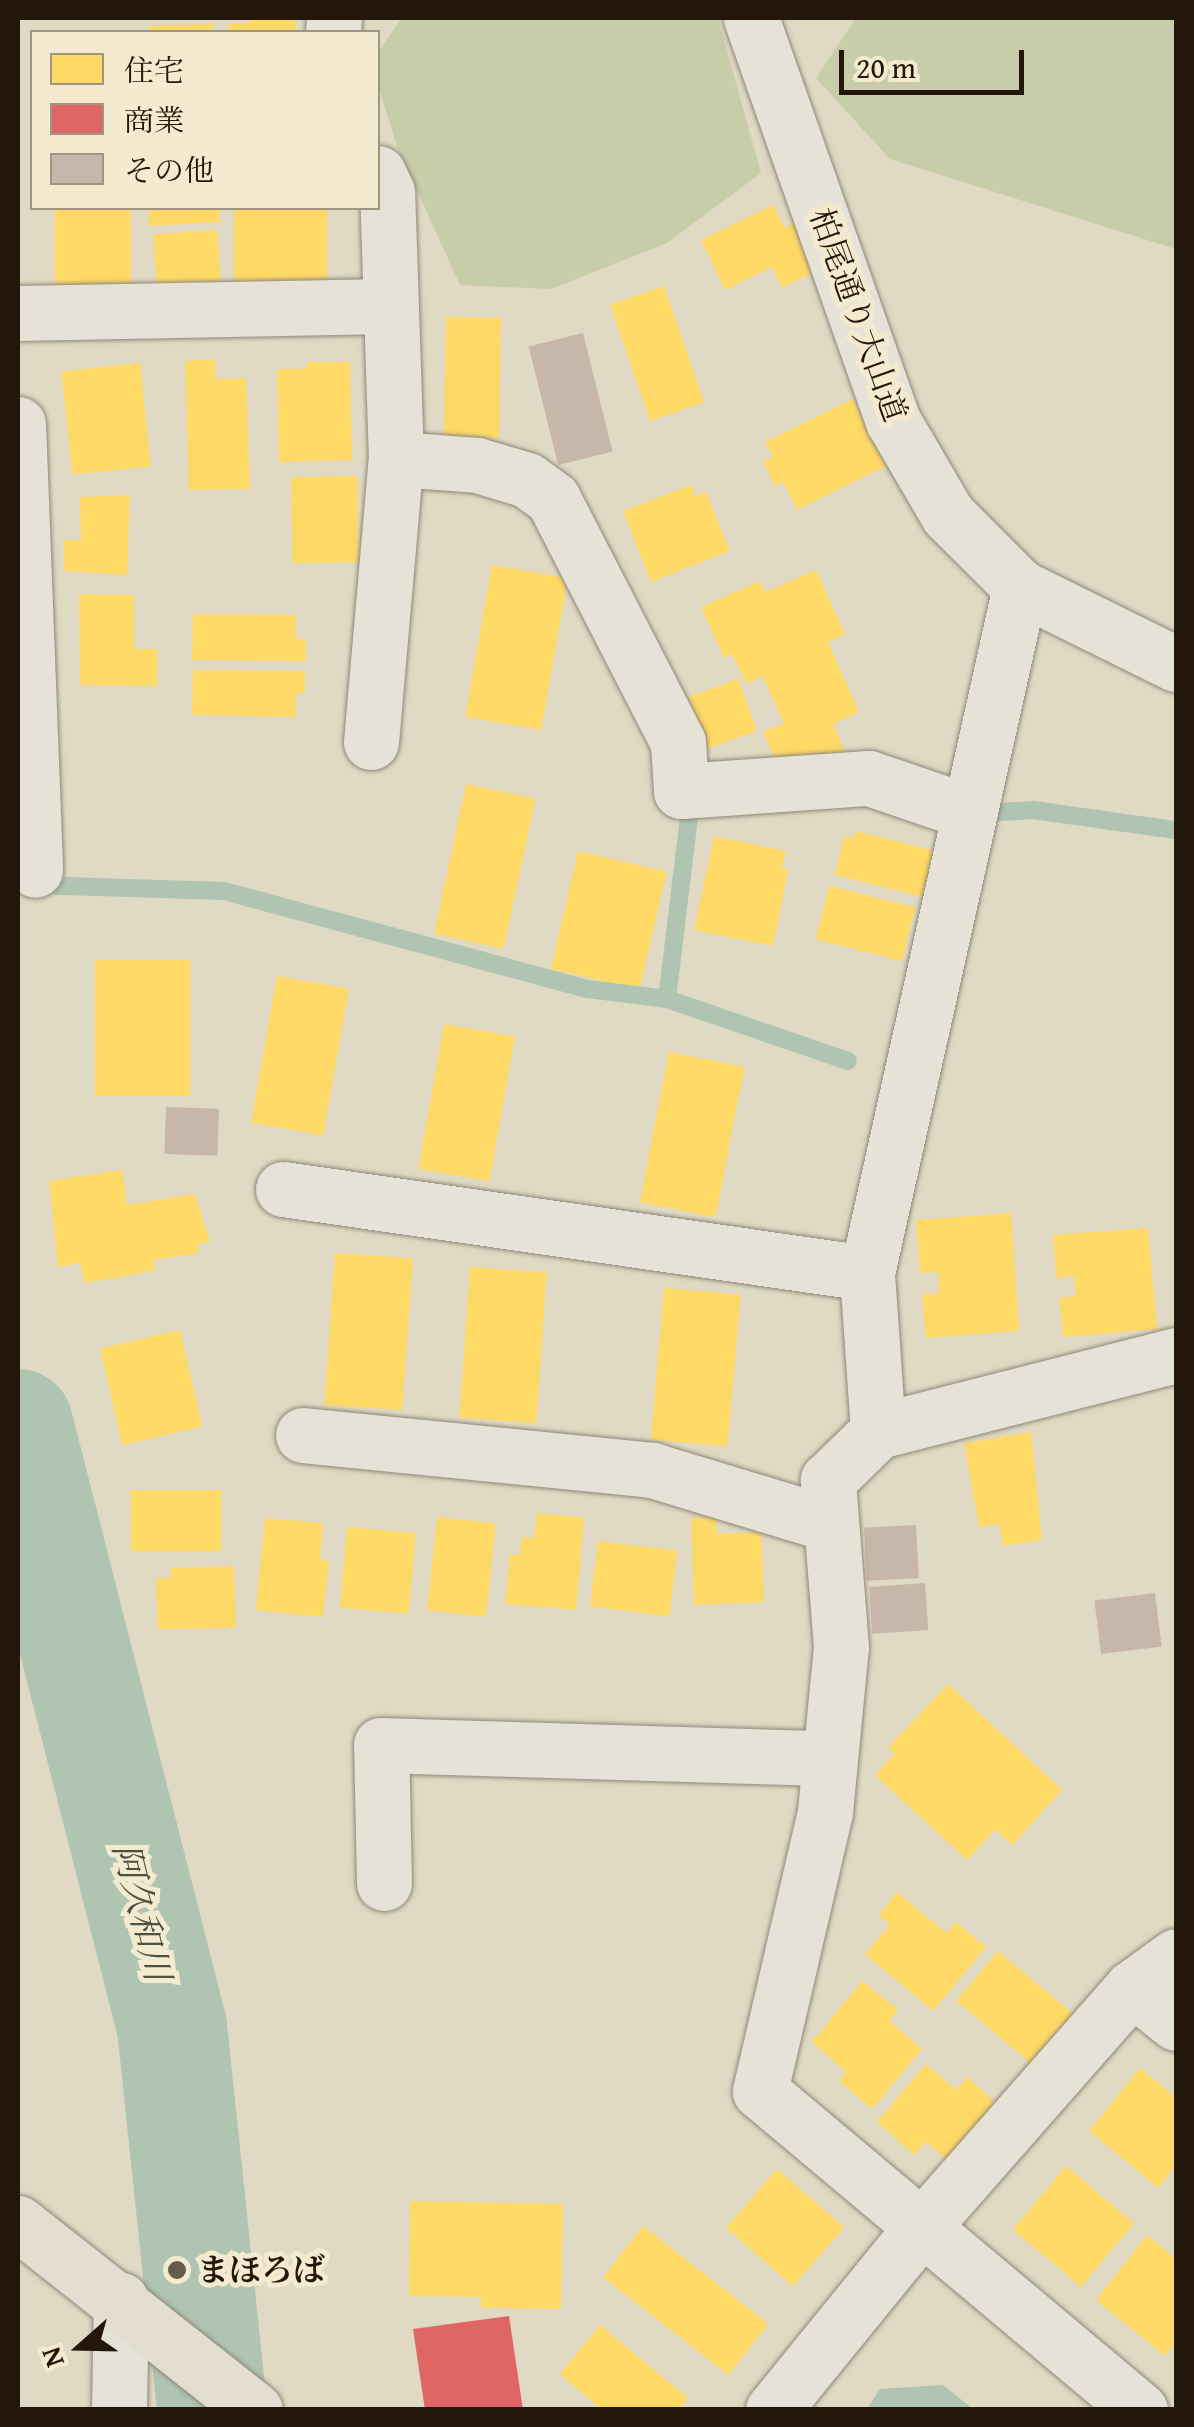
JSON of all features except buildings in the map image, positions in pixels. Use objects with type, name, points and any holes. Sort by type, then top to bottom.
[{"type":"main road","points":[[18,2224],[255,2410]]},
{"type":"street","name":"柏尾通り大山道","points":[[750,18],[893,421],[948,515],[1020,588],[1176,664]]},
{"type":"street","points":[[371,742],[396,459],[387,192],[380,177]]},
{"type":"street","points":[[18,314],[388,306]]},
{"type":"street","points":[[18,424],[35,870]]},
{"type":"street","points":[[396,459],[477,465],[527,480],[553,498],[678,742],[681,791],[869,778],[969,812]]},
{"type":"street","points":[[878,1430],[868,1273],[1020,588]]},
{"type":"street","points":[[283,1189],[868,1273]]},
{"type":"street","points":[[1140,2410],[760,2091],[825,1812],[841,1647],[826,1524],[828,1480],[878,1430],[1176,1355]]},
{"type":"street","points":[[303,1435],[652,1470],[826,1524]]},
{"type":"street","points":[[384,1882],[381,1745],[830,1758]]},
{"type":"street","points":[[773,2410],[921,2228],[1132,1988],[1176,1956]]},
{"type":"street","points":[[1132,1988],[1176,2023]]},
{"type":"street","points":[[118,2410],[133,2311]]},
{"type":"shaded area","points":[[402,18],[718,18],[761,173],[667,243],[551,289],[460,285],[398,149],[380,91],[380,49]]},
{"type":"shaded area","points":[[856,18],[1176,18],[1176,249],[890,159],[816,78]]},
{"type":"shaded area","points":[[943,2385],[973,2409],[867,2409],[880,2389]]},
{"type":"waterway","points":[[667,999],[690,809],[705,808]]},
{"type":"waterway","points":[[999,812],[1033,810],[1176,830]]},
{"type":"waterway","points":[[33,885],[224,891],[588,989],[667,999],[848,1061]]},
{"type":"waterway","name":"阿久和川","points":[[18,1424],[172,2027],[212,2410]]},
{"type":"place","name":"まほろば","points":[[177,2270]]}]
